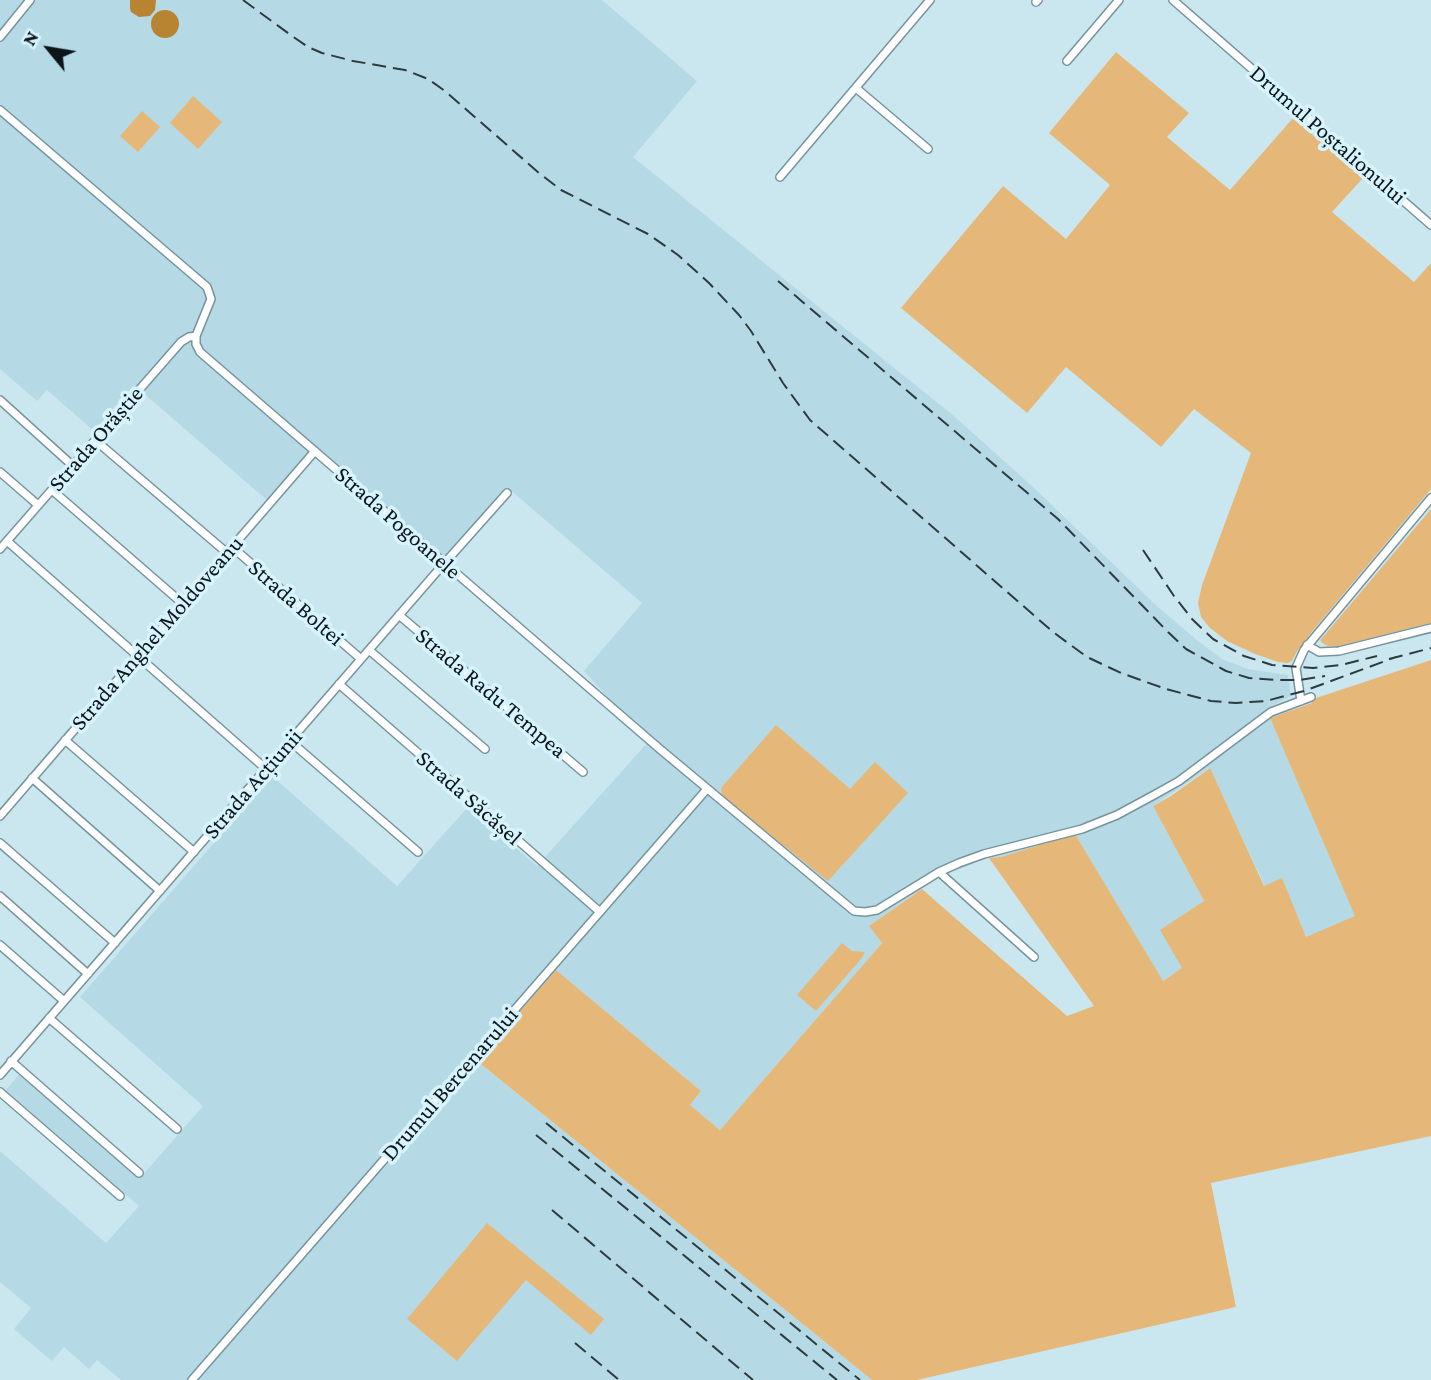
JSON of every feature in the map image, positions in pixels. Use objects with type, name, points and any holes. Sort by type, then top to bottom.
[{"type":"street","points":[[0,37],[30,0]]},
{"type":"street","points":[[780,177],[930,0]]},
{"type":"street","points":[[1067,61],[1119,0]]},
{"type":"street","name":"Drumul Poștalionului","points":[[1173,0],[1431,226]]},
{"type":"street","points":[[856,88],[929,149]]},
{"type":"street","points":[[0,110],[207,287],[211,299],[196,336]]},
{"type":"street","name":"Strada Orăștie","points":[[0,549],[181,342],[196,336]]},
{"type":"street","name":"Strada Pogoanele","points":[[196,336],[200,352],[444,564],[847,906],[858,912],[877,910],[939,872]]},
{"type":"street","points":[[0,400],[73,466]]},
{"type":"street","name":"Strada Boltei","points":[[95,440],[361,659]]},
{"type":"street","name":"Strada Anghel Moldoveanu","points":[[0,816],[315,451]]},
{"type":"street","points":[[0,472],[38,505]]},
{"type":"street","points":[[51,490],[182,603]]},
{"type":"street","name":"Strada Acțiunii","points":[[0,1074],[507,494]]},
{"type":"street","points":[[1301,701],[1296,671],[1307,645],[1431,498]]},
{"type":"street","points":[[6,541],[266,769]]},
{"type":"street","name":"Strada Radu Tempea","points":[[399,615],[583,772]]},
{"type":"street","points":[[1307,645],[1319,652],[1339,650],[1431,628]]},
{"type":"street","points":[[369,650],[485,749]]},
{"type":"street","name":"Strada Săcășel","points":[[340,684],[600,912]]},
{"type":"street","points":[[1034,957],[939,872],[977,856],[1070,832],[1116,815],[1173,785],[1264,716],[1311,697]]},
{"type":"street","points":[[65,740],[194,852]]},
{"type":"street","points":[[290,741],[418,852]]},
{"type":"street","points":[[32,778],[160,891]]},
{"type":"street","name":"Drumul Bercenarului","points":[[192,1380],[707,789]]},
{"type":"street","points":[[0,843],[115,943]]},
{"type":"street","points":[[0,896],[88,974]]},
{"type":"street","points":[[0,945],[64,1001]]},
{"type":"street","points":[[49,1018],[177,1129]]},
{"type":"street","points":[[11,1061],[139,1173]]},
{"type":"street","points":[[0,1092],[120,1196]]},
{"type":"shaded area","points":[[0,0],[602,0],[697,81],[633,157],[955,417],[1032,486],[1158,607],[1198,641],[1222,659],[1248,669],[1288,675],[1291,696],[1266,709],[1356,916],[1306,938],[1282,879],[1265,886],[1209,768],[1153,806],[1204,901],[1182,969],[1162,981],[1075,834],[1001,857],[984,859],[934,880],[869,926],[882,943],[720,1130],[690,1105],[701,1091],[556,970],[478,1062],[872,1380],[121,1380],[97,1360],[89,1369],[64,1347],[52,1361],[14,1329],[31,1308],[0,1282],[0,1151],[106,1243],[139,1206],[6,1090],[21,1072],[140,1178],[203,1106],[80,997],[272,776],[397,886],[468,807],[537,866],[648,742],[584,671],[642,603],[508,488],[444,559],[316,447],[268,501],[134,385],[94,431],[47,390],[37,401],[0,369]]},
{"type":"shaded area","points":[[130,0],[156,0],[155,10],[150,16],[139,17],[131,12]]},
{"type":"shaded area","points":[[165,10],[175,14],[179,24],[175,34],[165,38],[155,34],[151,24],[155,14]]},
{"type":"shaded area","points":[[1116,52],[1189,113],[1167,137],[1230,190],[1293,118],[1363,178],[1332,212],[1414,282],[1430,264],[1431,266],[1431,489],[1288,663],[1255,654],[1227,641],[1201,617],[1198,603],[1202,585],[1251,453],[1194,409],[1161,447],[1066,367],[1027,413],[901,308],[1003,186],[1066,239],[1110,185],[1049,133]]},
{"type":"shaded area","points":[[193,96],[222,122],[198,149],[170,123]]},
{"type":"shaded area","points":[[142,111],[160,127],[138,152],[120,136]]},
{"type":"shaded area","points":[[1431,509],[1431,623],[1339,646],[1322,643],[1320,640]]},
{"type":"shaded area","points":[[1431,660],[1431,1136],[1211,1183],[1236,1307],[917,1380],[872,1380],[477,1061],[556,970],[701,1091],[690,1105],[720,1130],[882,943],[869,926],[922,889],[1067,1016],[1094,1006],[989,858],[1001,857],[1075,834],[1163,981],[1182,968],[1160,930],[1204,901],[1153,806],[1210,768],[1264,886],[1282,878],[1306,937],[1355,916],[1270,718],[1312,703],[1313,699]]},
{"type":"shaded area","points":[[776,725],[850,789],[875,762],[908,793],[828,881],[722,796],[721,788]]},
{"type":"shaded area","points":[[842,943],[852,951],[865,952],[816,1011],[797,995]]},
{"type":"shaded area","points":[[487,1223],[604,1319],[591,1335],[526,1280],[457,1361],[407,1319]]},
{"type":"railway","points":[[243,0],[308,47],[322,53],[405,70],[428,79],[561,190],[648,234],[678,255],[739,315],[810,420],[1053,632],[1087,657],[1166,689],[1211,701],[1236,703],[1266,701],[1304,691],[1396,657]]},
{"type":"railway","points":[[778,281],[1058,519],[1186,649],[1226,671],[1249,678],[1299,680],[1325,676]]},
{"type":"railway","points":[[1143,550],[1192,619],[1213,639],[1244,656],[1272,665],[1313,668],[1341,665],[1377,656]]},
{"type":"railway","points":[[1389,659],[1431,648]]},
{"type":"railway","points":[[546,1123],[860,1380]]},
{"type":"railway","points":[[536,1135],[837,1380]]},
{"type":"railway","points":[[552,1210],[753,1380]]},
{"type":"railway","points":[[575,1343],[619,1380]]}]
